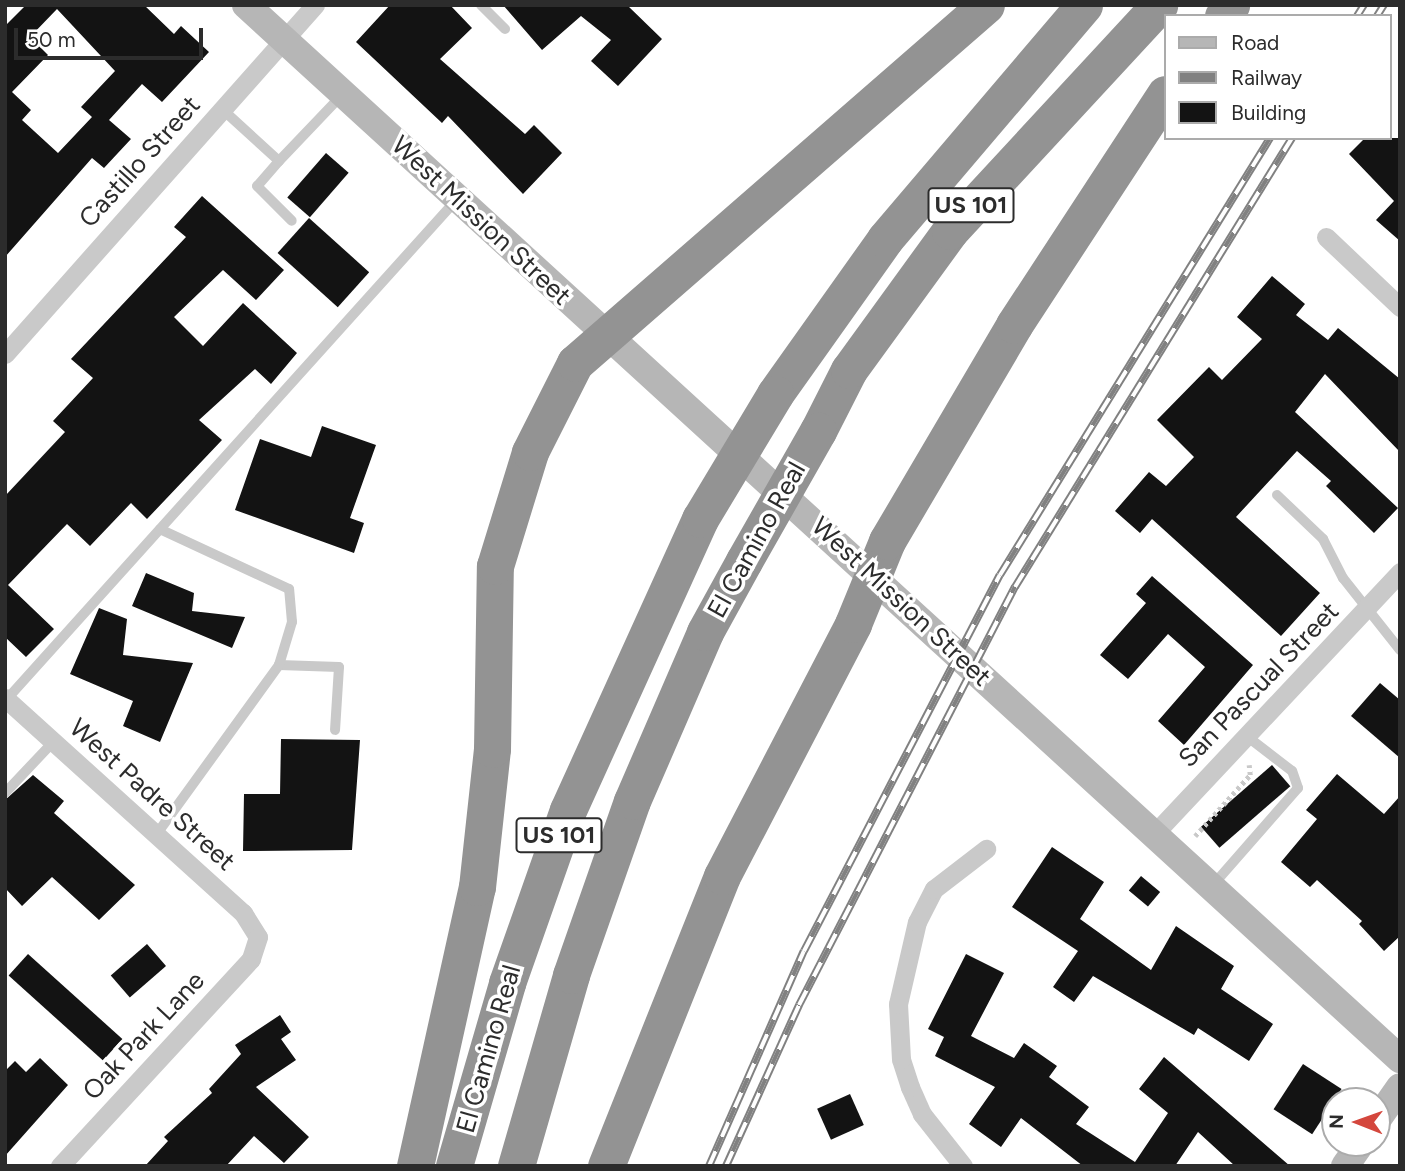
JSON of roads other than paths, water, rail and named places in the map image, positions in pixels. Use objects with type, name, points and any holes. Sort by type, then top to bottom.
[{"type":"highway","points":[[415,1166],[487,822],[495,566],[504,526],[530,452],[575,363],[986,5]]},
{"type":"highway","name":"El Camino Real","points":[[454,1166],[507,983],[568,810],[700,519],[775,394],[886,239],[1084,5]]},
{"type":"highway","name":"El Camino Real","points":[[516,1166],[571,975],[632,801],[705,632],[818,431],[849,370],[950,231],[1158,5]]},
{"type":"highway","points":[[606,1166],[722,876],[874,578],[887,541],[1014,325],[1164,96]]},
{"type":"main road","name":"West Mission Street","points":[[246,5],[458,199],[548,287],[607,333],[1155,833],[1219,879],[1400,1059]]},
{"type":"street","name":"Castillo Street","points":[[5,354],[315,5]]},
{"type":"street","points":[[1326,237],[1400,307]]},
{"type":"street","name":"San Pascual Street","points":[[1155,833],[1400,572]]},
{"type":"street","name":"West Padre Street","points":[[6,698],[243,913],[258,937]]},
{"type":"street","points":[[962,1166],[922,1114],[910,1087],[900,1049],[898,1004],[913,933],[934,889],[986,849]]},
{"type":"street","name":"Oak Park Lane","points":[[60,1166],[251,959],[258,937]]},
{"type":"lane","points":[[481,5],[505,29]]},
{"type":"lane","points":[[292,221],[257,186],[343,94]]},
{"type":"lane","points":[[222,109],[279,161]]},
{"type":"lane","points":[[6,698],[458,199]]},
{"type":"lane","points":[[1277,495],[1323,539],[1368,609],[1400,650]]},
{"type":"lane","points":[[156,835],[279,665],[292,622],[289,589],[160,529]]},
{"type":"lane","points":[[279,665],[339,667],[335,730]]},
{"type":"lane","points":[[1219,879],[1298,788],[1292,771],[1245,735]]},
{"type":"lane","points":[[5,793],[53,742]]},
{"type":"railway","points":[[1358,14],[1364,5]]},
{"type":"railway","points":[[1378,14],[1384,5]]},
{"type":"railway","points":[[709,1166],[804,951],[1000,575],[1269,140]]},
{"type":"railway","points":[[726,1166],[799,1005],[1015,587],[1291,140]]}]
